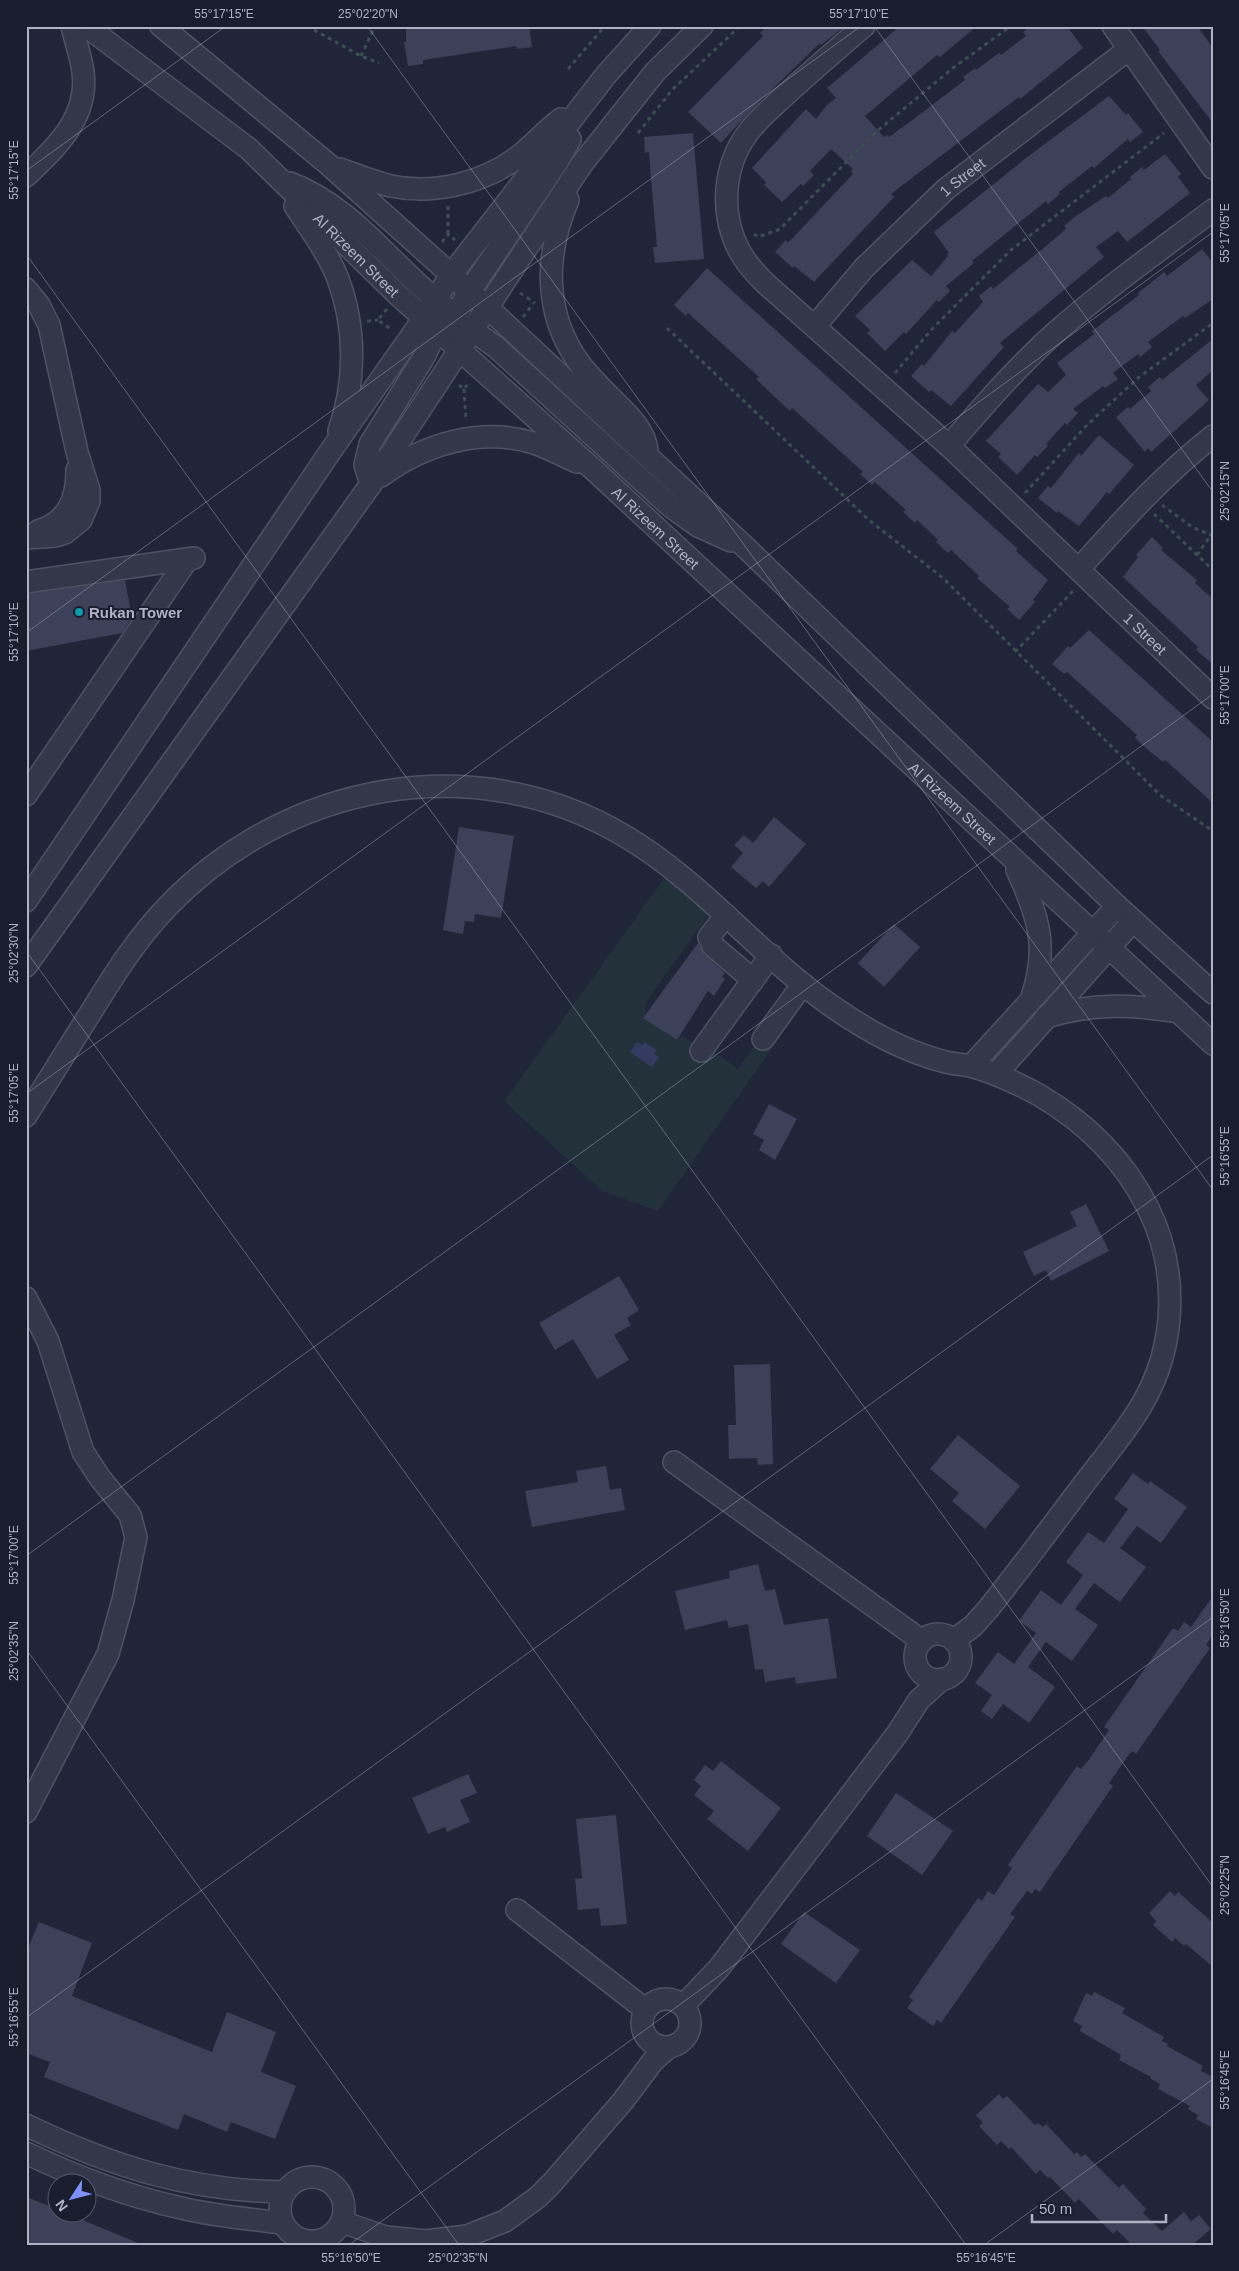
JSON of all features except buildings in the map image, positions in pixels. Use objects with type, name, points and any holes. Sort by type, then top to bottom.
[{"type":"street","points":[[26,176],[58,145],[80,107],[83,72],[72,26]]},
{"type":"street","points":[[86,26],[249,149],[278,178],[325,254],[337,278],[350,323],[352,362],[350,385],[342,421],[332,450]]},
{"type":"street","points":[[161,26],[328,164],[488,308],[743,546],[1133,921],[1213,993]]},
{"type":"street","points":[[370,484],[366,465],[370,444],[447,318],[451,274],[606,76],[650,26]]},
{"type":"street","points":[[447,318],[473,315],[488,308],[582,164],[655,72],[702,26]]},
{"type":"street","name":"1 Street","points":[[864,26],[800,80],[747,134],[735,157],[728,181],[727,206],[731,231],[739,250],[750,268],[765,283],[949,446],[1213,698]]},
{"type":"street","points":[[1113,26],[1213,168]]},
{"type":"street","name":"1 Street","points":[[815,326],[870,261],[946,189],[1129,49]]},
{"type":"street","points":[[328,164],[393,186],[430,189],[449,186],[485,176],[501,167],[517,157],[560,119],[575,115]]},
{"type":"street","points":[[26,901],[332,450],[469,291],[566,149],[575,124],[575,115]]},
{"type":"street","points":[[582,164],[563,212],[553,246],[550,267],[553,302],[560,328],[569,347],[580,364],[642,432],[646,441],[648,456]]},
{"type":"street","points":[[278,178],[300,186],[332,205],[447,318],[497,348],[670,506],[698,526],[743,546]]},
{"type":"street","points":[[949,446],[1006,382],[1055,333],[1095,299],[1213,210]]},
{"type":"street","points":[[26,289],[39,305],[49,325],[77,452],[89,490],[89,500],[81,520],[66,533],[56,536],[26,537]]},
{"type":"street","points":[[26,966],[370,484],[460,348],[447,318]]},
{"type":"street","name":"Al Rizeem Street","points":[[447,318],[460,348],[1213,1044]]},
{"type":"street","points":[[1079,569],[1144,498],[1192,452],[1213,436]]},
{"type":"street","points":[[370,484],[409,457],[446,443],[467,439],[503,438],[535,444],[594,470]]},
{"type":"street","points":[[26,582],[193,558],[26,795]]},
{"type":"street","points":[[26,1116],[129,954],[168,906],[191,884],[241,847],[297,818],[348,799],[395,788],[445,785],[499,790],[552,803],[603,824],[628,838],[653,854],[726,915],[803,984],[846,1016],[889,1040],[943,1062],[971,1066],[996,1074],[1034,1092],[1071,1116],[1099,1140],[1127,1174],[1150,1212],[1162,1246],[1169,1276],[1169,1321],[1160,1366],[1144,1400],[1128,1425],[989,1608],[973,1626],[954,1640]]},
{"type":"street","points":[[1013,860],[1028,891],[1040,934],[1039,971],[1030,1001]]},
{"type":"street","points":[[971,1066],[1118,906]]},
{"type":"street","points":[[726,915],[709,936],[709,940],[713,946],[753,980]]},
{"type":"street","points":[[996,1074],[1133,921]]},
{"type":"street","points":[[701,1051],[771,955]]},
{"type":"street","points":[[763,1040],[803,984]]},
{"type":"street","points":[[1046,1017],[1068,1011],[1106,1005],[1130,1005],[1179,1012]]},
{"type":"street","points":[[26,1298],[48,1341],[83,1452],[100,1478],[130,1515],[136,1538],[123,1600],[108,1654],[26,1812]]},
{"type":"street","points":[[674,1462],[922,1640]]},
{"type":"street","points":[[683,2006],[720,1968],[897,1734],[913,1708],[926,1692],[942,1679],[953,1674],[960,1663],[960,1651],[954,1640],[948,1636],[934,1634],[922,1640],[918,1645],[916,1657],[919,1669],[918,1689],[913,1708]]},
{"type":"street","points":[[919,1669],[929,1678],[942,1679]]},
{"type":"street","points":[[517,1910],[646,2010]]},
{"type":"street","points":[[663,1999],[677,2002],[683,2006],[689,2017],[688,2031],[681,2042],[668,2046],[657,2045],[647,2038],[642,2027],[646,2010],[656,2001],[663,1999]]},
{"type":"street","points":[[640,2077],[647,2038]]},
{"type":"street","points":[[342,2222],[386,2236],[426,2241],[467,2236],[505,2221],[532,2202],[552,2183],[668,2046]]},
{"type":"street","points":[[26,2125],[85,2152],[140,2172],[198,2185],[257,2192],[284,2192]]},
{"type":"street","points":[[26,2153],[107,2187],[144,2199],[219,2215],[283,2223]]},
{"type":"street","points":[[319,2177],[327,2180],[339,2191],[342,2198],[344,2214],[342,2222],[333,2234],[319,2241],[311,2243],[294,2236],[283,2223],[280,2207],[284,2192],[289,2186],[303,2178],[319,2177]]},
{"type":"path","points":[[307,26],[361,56],[378,63]]},
{"type":"path","points":[[361,56],[374,26]]},
{"type":"path","points":[[568,69],[605,26]]},
{"type":"path","points":[[638,133],[672,90],[740,26]]},
{"type":"path","points":[[731,231],[746,229],[758,237],[780,229],[877,131],[953,68],[1011,26]]},
{"type":"path","points":[[892,376],[932,329],[1011,250],[1164,132]]},
{"type":"path","points":[[448,234],[449,186]]},
{"type":"path","points":[[1023,496],[1086,425],[1138,378],[1213,323]]},
{"type":"path","points":[[667,328],[870,520],[943,578],[1015,652],[1160,794],[1213,831]]},
{"type":"path","points":[[464,389],[467,439]]},
{"type":"path","points":[[1144,498],[1192,527],[1212,535],[1197,555]]},
{"type":"path","points":[[1144,498],[1213,570]]},
{"type":"path","points":[[1015,652],[1073,591],[1078,596]]},
{"type":"shaded area","points":[[671,869],[714,907],[647,1001],[645,1014],[679,1038],[682,1035],[699,1047],[710,1049],[738,1069],[769,1025],[782,1034],[658,1211],[602,1191],[504,1101]]},
{"type":"water","points":[[637,1042],[642,1045],[644,1042],[657,1050],[654,1054],[659,1057],[652,1067],[630,1052]]},
{"type":"place","name":"Rukan Tower","points":[[79,612]]}]
